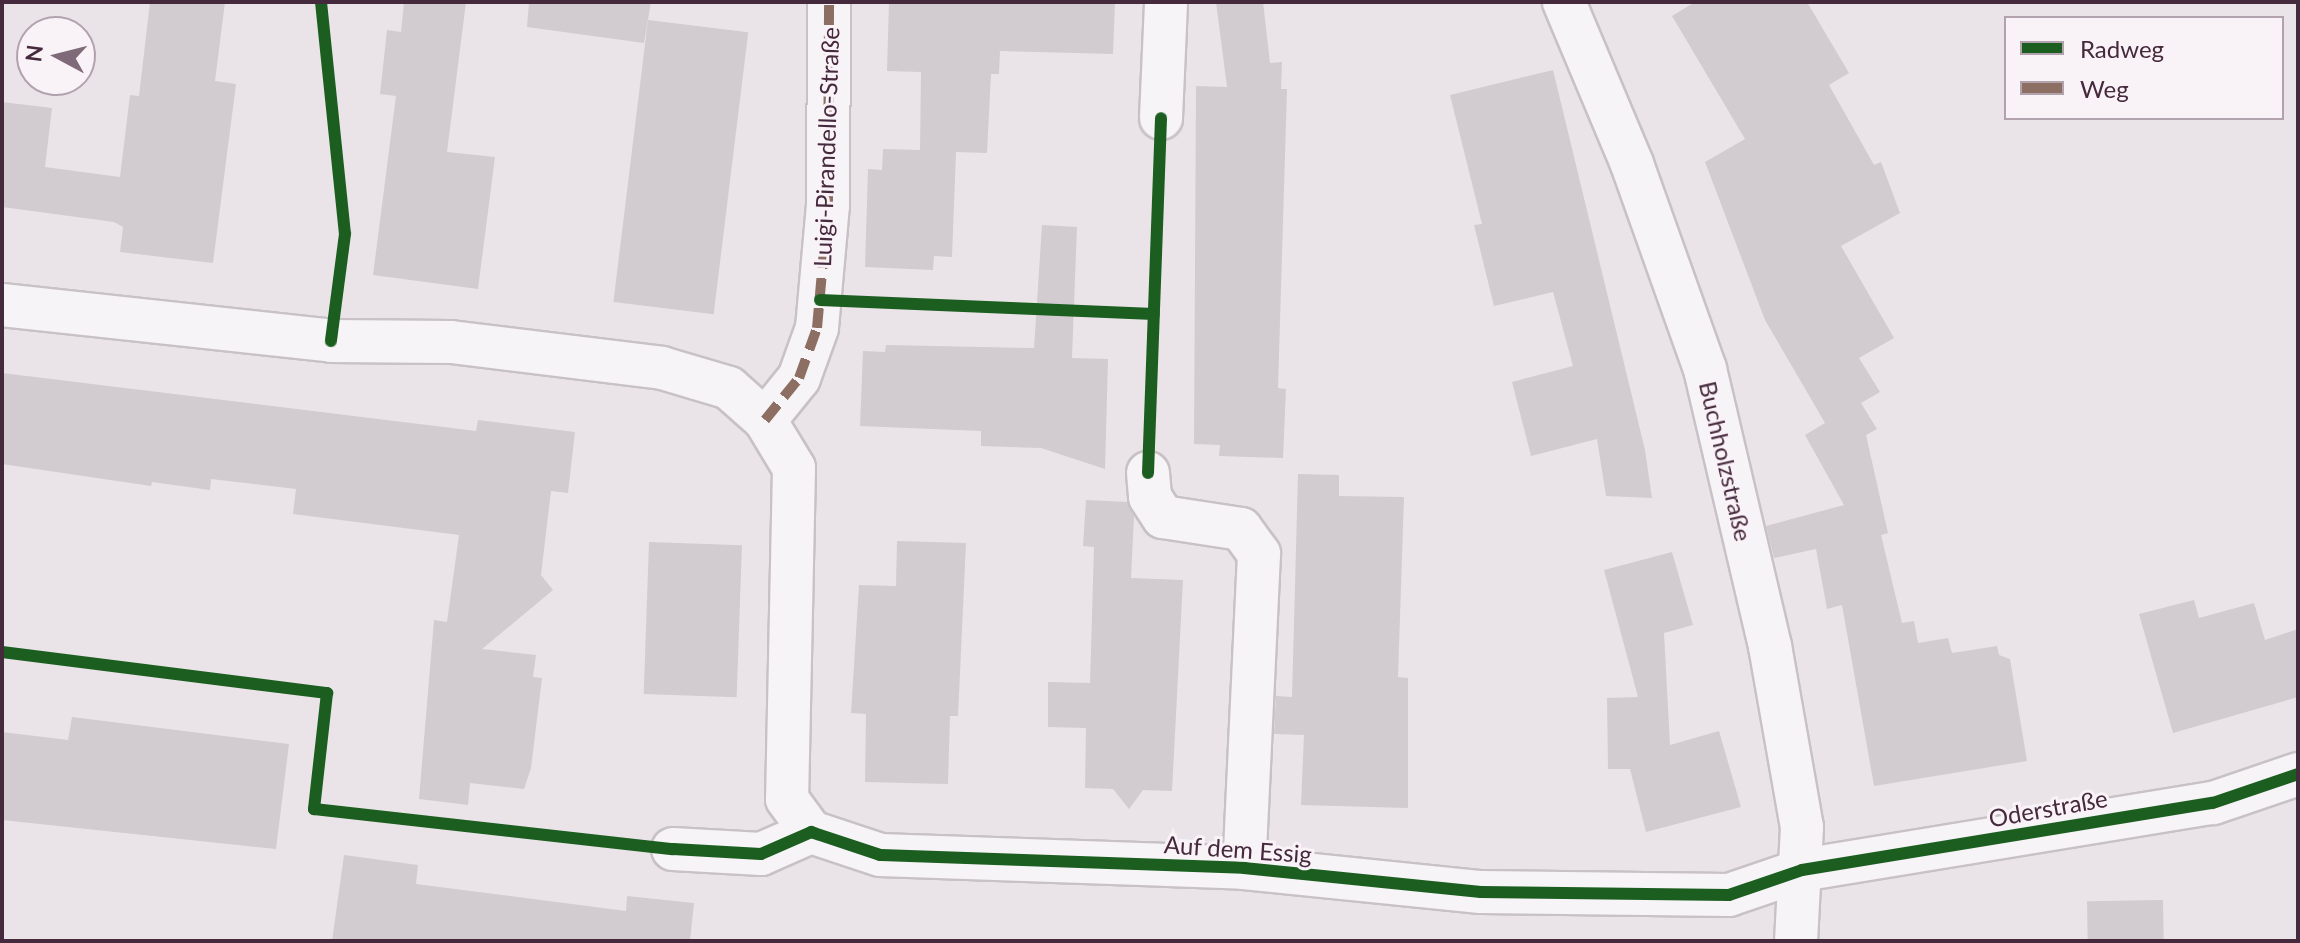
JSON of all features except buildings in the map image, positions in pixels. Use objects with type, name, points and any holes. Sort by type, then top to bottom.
[{"type":"street","name":"Luigi-Pirandello-Straße","points":[[765,420],[799,378],[817,328],[828,205],[829,2]]},
{"type":"street","points":[[1161,118],[1166,2]]},
{"type":"street","name":"Buchholzstraße","points":[[1564,2],[1632,164],[1705,369],[1770,646],[1802,827],[1796,941]]},
{"type":"street","points":[[2,305],[331,341],[451,342],[662,368],[729,388],[765,420],[794,468],[787,799],[811,832],[761,854],[673,849]]},
{"type":"street","points":[[1148,473],[1150,497],[1163,517],[1241,529],[1259,554],[1244,868]]},
{"type":"street","name":"Oderstraße","points":[[1802,870],[2213,803],[2298,774]]},
{"type":"street","name":"Auf dem Essig","points":[[811,832],[880,855],[1244,868],[1481,892],[1729,895],[1802,870]]},
{"type":"marked path","points":[[765,420],[799,378],[817,328],[828,205],[829,2]]},
{"type":"cycle path","points":[[321,2],[345,234],[331,341]]},
{"type":"cycle path","points":[[1148,473],[1161,118]]},
{"type":"cycle path","points":[[820,300],[1154,314]]},
{"type":"cycle path","points":[[2,652],[327,693],[314,809],[673,849],[761,854],[811,832],[880,855],[1244,868],[1481,892],[1729,895],[1802,870],[2213,803],[2298,774]]}]
